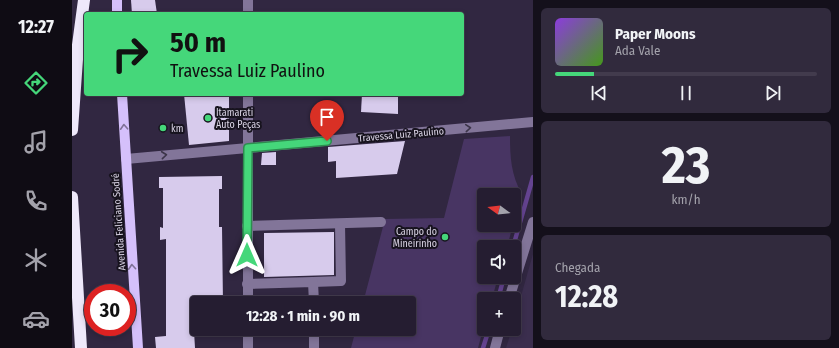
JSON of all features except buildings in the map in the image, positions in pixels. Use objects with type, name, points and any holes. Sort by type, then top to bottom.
[{"type":"highway","points":[[72,130],[78,45],[84,0]]},
{"type":"highway","points":[[72,197],[81,348]]},
{"type":"main road","points":[[117,0],[118,12]]},
{"type":"main road","name":"Avenida Feliciano Sodré","points":[[122,96],[138,348]]},
{"type":"street","points":[[248,0],[248,12]]},
{"type":"street","points":[[248,96],[248,296]]},
{"type":"street","name":"Travessa Luiz Paulino","points":[[126,160],[533,122]]},
{"type":"street","points":[[247,226],[381,222]]},
{"type":"street","points":[[512,292],[533,222]]},
{"type":"street","points":[[247,284],[341,282],[340,224]]},
{"type":"street","points":[[313,282],[314,296]]},
{"type":"street","points":[[248,336],[248,348]]},
{"type":"street","points":[[314,336],[314,348]]},
{"type":"street","points":[[495,348],[498,336]]},
{"type":"shaded area","name":"Campo do Mineirinho","points":[[510,136],[510,151],[513,173],[519,188],[477,188],[477,232],[511,232],[509,240],[477,240],[477,284],[496,284],[494,292],[477,292],[477,336],[481,336],[478,348],[351,348],[354,336],[416,336],[416,296],[365,296],[385,219],[444,218],[464,139]]},
{"type":"shaded area","points":[[533,254],[533,348],[506,348],[510,336],[521,336],[521,296]]},
{"type":"waterway","points":[[515,240],[533,177]]},
{"type":"waterway","points":[[500,292],[502,284]]},
{"type":"waterway","points":[[483,348],[487,336]]},
{"type":"place","name":"Itamarati Auto Peças","points":[[208,118]]},
{"type":"place","name":"km","points":[[163,128]]},
{"type":"place","name":"Campo do Mineirinho","points":[[445,237]]},
{"type":"route","points":[[247,255],[248,148],[327,141]]}]
